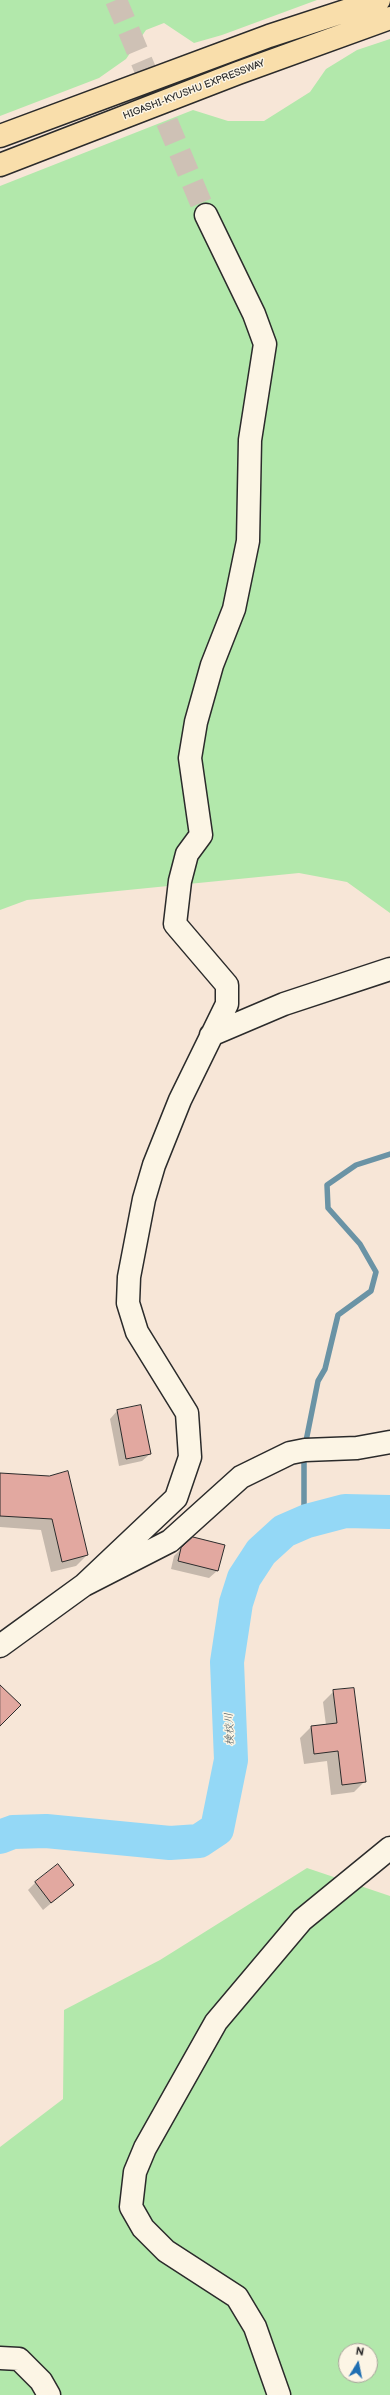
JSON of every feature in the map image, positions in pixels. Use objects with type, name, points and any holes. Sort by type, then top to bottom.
[{"type":"highway","points":[[0,136],[270,36],[379,0]]},
{"type":"highway","name":"HIGASHI-KYUSHU EXPRESSWAY","points":[[0,165],[238,73],[390,18]]},
{"type":"street","points":[[0,1646],[84,1585],[176,1498],[190,1457],[187,1413],[137,1332],[128,1303],[129,1276],[144,1199],[154,1165],[180,1100],[227,1004],[227,984],[175,924],[180,881],[186,854],[201,835],[190,758],[196,722],[212,665],[234,609],[248,541],[250,440],[265,344],[254,314],[206,215]]},
{"type":"street","points":[[211,1035],[284,1004],[390,969]]},
{"type":"street","points":[[84,1585],[170,1541],[241,1478],[290,1453],[305,1450],[357,1448],[390,1442]]},
{"type":"street","points":[[280,2395],[255,2327],[237,2297],[166,2251],[143,2228],[131,2207],[135,2172],[145,2148],[216,2022],[302,1920],[390,1848]]},
{"type":"street","points":[[0,2358],[18,2359],[42,2381],[49,2395]]},
{"type":"green space","points":[[0,0],[317,0],[222,35],[194,43],[164,23],[146,30],[126,59],[99,78],[0,116]]},
{"type":"green space","points":[[390,39],[390,913],[347,882],[299,873],[27,900],[0,910],[0,186],[193,110],[228,121],[264,121],[310,92],[326,69],[357,50]]},
{"type":"green space","points":[[307,1868],[390,1896],[390,2395],[0,2395],[0,2147],[63,2099],[64,2010],[160,1960]]},
{"type":"building","points":[[141,1405],[151,1454],[126,1459],[117,1410]]},
{"type":"building","points":[[68,1471],[88,1555],[62,1562],[52,1519],[0,1516],[0,1473],[49,1476]]},
{"type":"building","points":[[193,1537],[225,1545],[218,1571],[178,1561],[181,1548]]},
{"type":"building","points":[[0,1685],[21,1705],[0,1726]]},
{"type":"building","points":[[354,1688],[366,1782],[342,1785],[338,1751],[314,1754],[311,1726],[337,1723],[333,1690]]},
{"type":"building","points":[[58,1864],[74,1885],[51,1903],[35,1882]]},
{"type":"waterway","points":[[306,1441],[318,1381],[325,1369],[338,1315],[371,1291],[376,1272],[360,1244],[328,1208],[327,1185],[356,1165],[390,1154]]},
{"type":"waterway","points":[[304,1459],[304,1509],[307,1521]]},
{"type":"waterway","name":"検校川","points":[[0,1837],[13,1832],[46,1831],[170,1843],[199,1841],[217,1829],[231,1760],[227,1662],[236,1603],[244,1578],[261,1552],[284,1531],[307,1521],[345,1511],[390,1512]]},
{"type":"tunnel","points":[[116,0],[206,215]]}]
